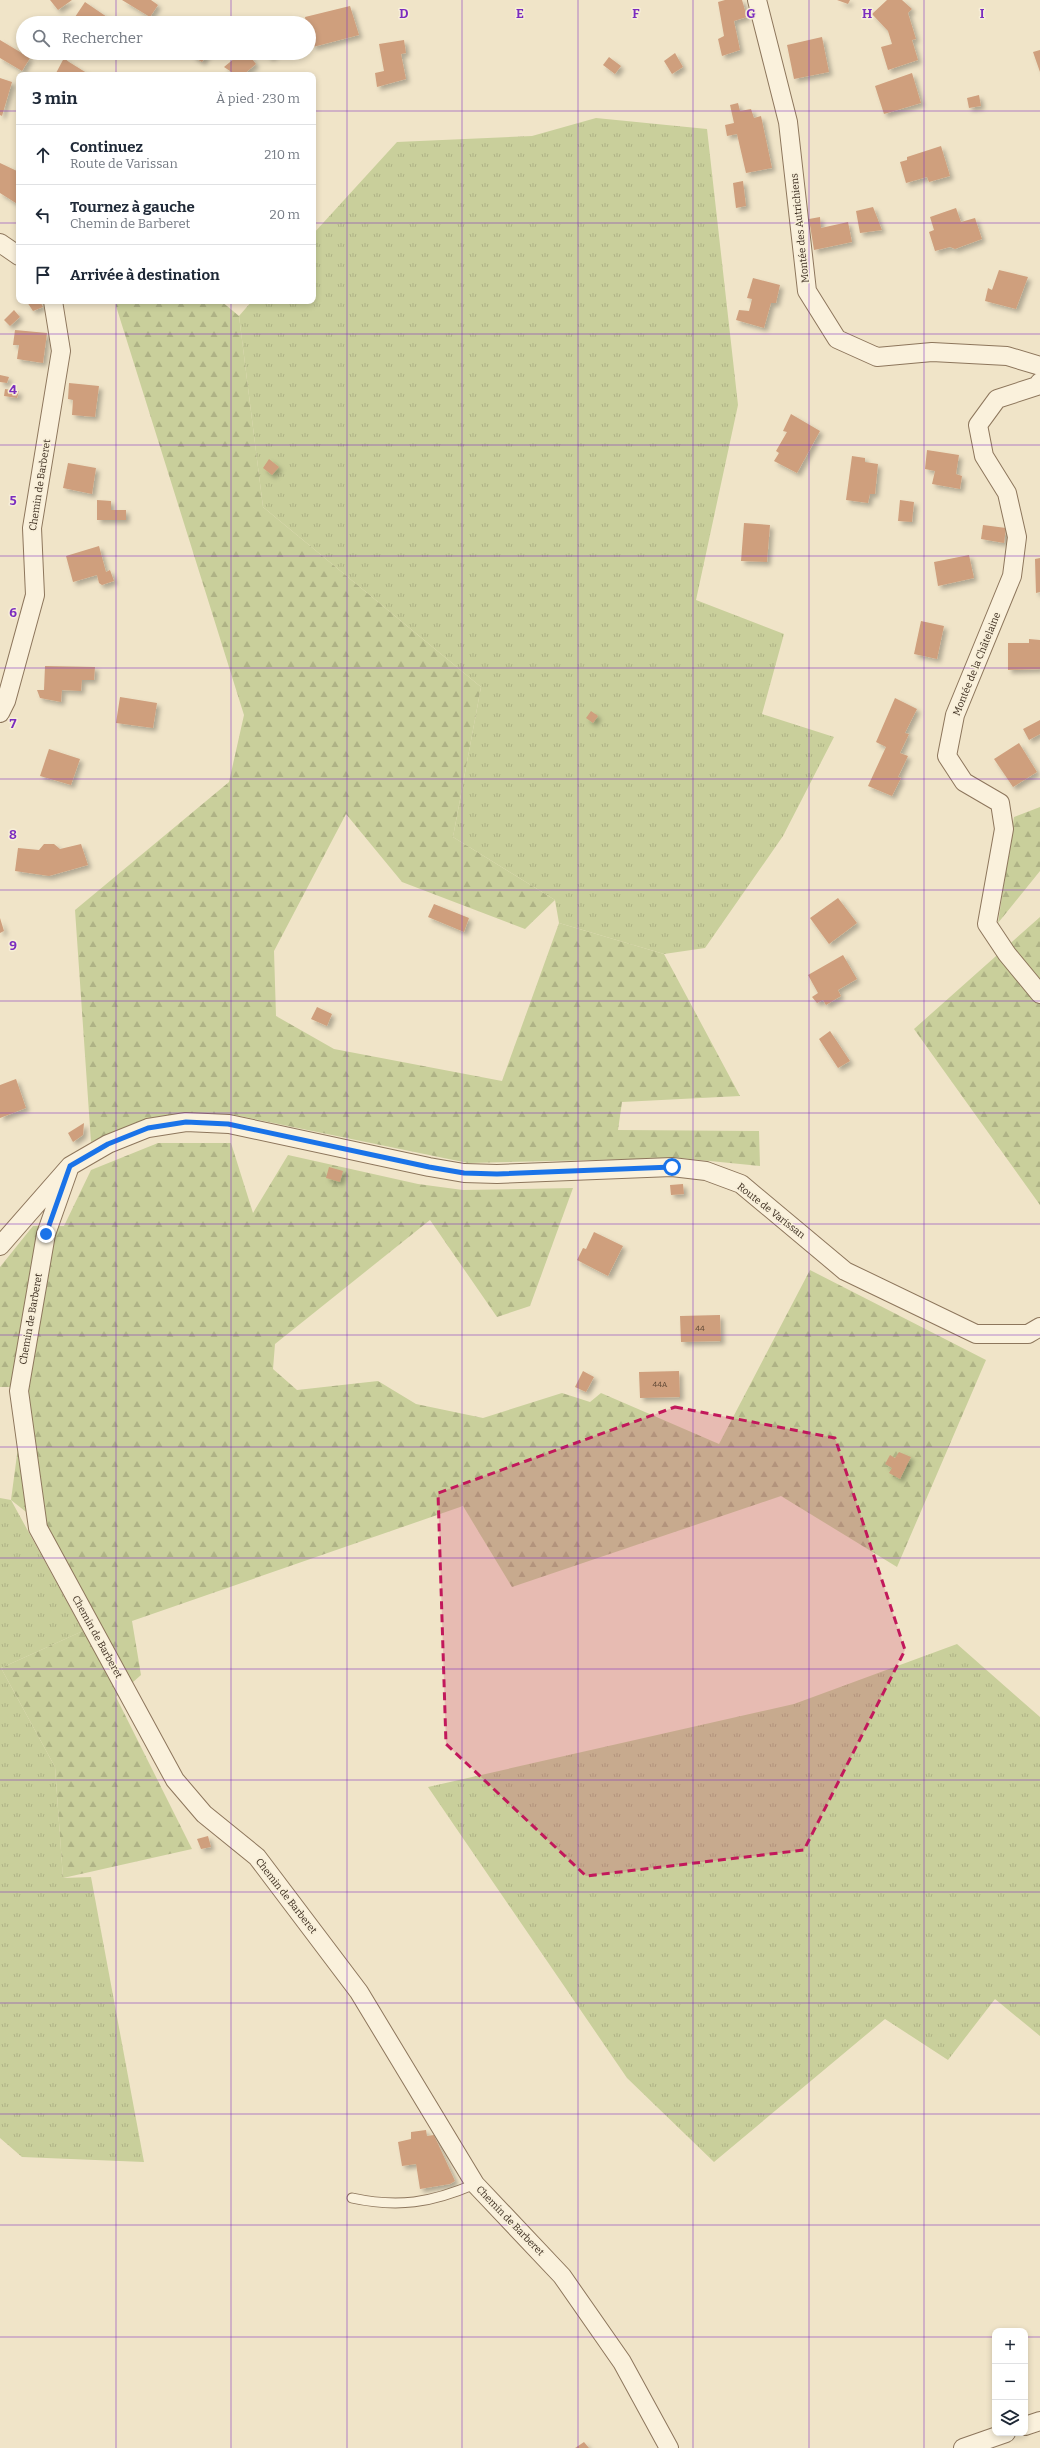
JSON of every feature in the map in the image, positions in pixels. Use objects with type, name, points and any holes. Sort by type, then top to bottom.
[{"type":"street","name":"Montée des Autrichiens","points":[[757,0],[788,122],[808,291],[837,339],[877,357],[932,352],[1007,356],[1040,366]]},
{"type":"street","points":[[0,243],[16,254]]},
{"type":"street","name":"Chemin de Barberet","points":[[0,713],[6,701],[35,595],[32,528],[61,351],[53,304]]},
{"type":"street","name":"Montée de la Châtelaine","points":[[1040,382],[1037,386],[997,400],[978,425],[984,456],[1007,493],[1017,537],[1012,576],[955,715],[947,756],[964,782],[1000,803],[1004,829],[987,924],[1007,954],[1040,994]]},
{"type":"street","name":"Route de Varissan","points":[[0,1246],[70,1166],[108,1144],[148,1128],[186,1122],[228,1124],[429,1167],[464,1173],[497,1174],[672,1167],[706,1171],[741,1184],[845,1270],[976,1334],[1028,1334],[1040,1328]]},
{"type":"street","name":"Chemin de Barberet","points":[[70,1166],[46,1234],[19,1391],[38,1528],[175,1780],[204,1814],[257,1857],[359,1992],[474,2184],[562,2276],[622,2362],[669,2448]]},
{"type":"street","points":[[1028,2425],[1040,2421]]},
{"type":"street","points":[[964,2448],[998,2436]]},
{"type":"lane","points":[[352,2198],[380,2204],[414,2203],[450,2195],[474,2184]]},
{"type":"highlighted area","points":[[675,1407],[835,1438],[905,1650],[804,1850],[586,1876],[446,1744],[438,1493]]},
{"type":"green space","points":[[596,118],[707,129],[738,405],[696,600],[784,634],[762,714],[834,737],[783,836],[705,948],[664,954],[559,923],[555,900],[453,837],[481,687],[263,507],[239,316],[249,304],[316,304],[316,231],[397,142],[532,136]]},
{"type":"green space","points":[[116,304],[225,304],[239,316],[263,507],[481,687],[453,837],[555,900],[525,929],[402,882],[346,814],[274,951],[276,1016],[334,1049],[502,1081],[559,923],[664,954],[740,1096],[622,1102],[618,1130],[759,1131],[760,1166],[680,1158],[468,1163],[230,1114],[153,1117],[91,1142],[75,910],[229,782],[244,715]]},
{"type":"green space","points":[[1040,807],[1040,871],[998,923],[1014,817]]},
{"type":"green space","points":[[1040,917],[1040,1205],[914,1029]]},
{"type":"green space","points":[[158,1143],[231,1143],[253,1213],[288,1155],[418,1184],[463,1190],[573,1188],[530,1306],[497,1317],[430,1220],[275,1344],[273,1369],[297,1390],[378,1381],[416,1404],[483,1418],[562,1393],[590,1402],[601,1393],[719,1444],[810,1270],[986,1360],[897,1567],[781,1496],[512,1587],[463,1506],[132,1621],[141,1675],[116,1697],[192,1849],[63,1878],[55,1767],[1,1668],[96,1625],[49,1530],[11,1500],[26,1387],[0,1387],[0,1267],[33,1226],[64,1226],[91,1170]]},
{"type":"green space","points":[[0,1498],[11,1500],[83,1631],[1,1668],[55,1767],[63,1878],[91,1877],[144,2162],[22,2157],[0,2138]]},
{"type":"green space","points":[[957,1644],[1040,1717],[1040,2036],[995,1999],[948,2060],[885,2019],[714,2162],[627,2078],[428,1787],[794,1704]]},
{"type":"building","points":[[50,0],[72,0],[58,10]]},
{"type":"building","points":[[122,0],[151,0],[158,5],[151,16]]},
{"type":"building","points":[[725,0],[742,0],[747,17],[734,21],[740,50],[722,56],[718,39],[724,36],[718,2]]},
{"type":"building","points":[[837,0],[850,0],[848,4]]},
{"type":"building","points":[[887,0],[902,0],[912,9],[908,13],[916,39],[912,40],[918,60],[888,70],[881,47],[892,44],[888,31],[872,14]]},
{"type":"building","points":[[85,2],[106,16],[76,16]]},
{"type":"building","points":[[350,6],[359,35],[316,46],[316,16],[309,16]]},
{"type":"building","points":[[822,37],[829,72],[794,79],[787,45]]},
{"type":"building","points":[[0,40],[16,50],[16,60],[29,60],[22,71],[0,58]]},
{"type":"building","points":[[404,40],[406,53],[401,54],[406,79],[377,87],[375,73],[384,71],[379,44]]},
{"type":"building","points":[[1040,50],[1040,72],[1033,52]]},
{"type":"building","points":[[675,53],[683,67],[672,74],[664,61]]},
{"type":"building","points":[[609,57],[621,66],[615,74],[603,65]]},
{"type":"building","points":[[63,60],[66,60],[85,72],[57,72]]},
{"type":"building","points":[[232,60],[253,60],[256,64],[247,72],[232,72],[224,67]]},
{"type":"building","points":[[912,73],[921,103],[884,114],[875,86]]},
{"type":"building","points":[[0,78],[12,82],[2,116],[0,115]]},
{"type":"building","points":[[979,95],[981,106],[969,108],[967,98]]},
{"type":"building","points":[[738,103],[740,111],[751,109],[754,118],[761,116],[772,168],[746,173],[737,134],[727,136],[725,125],[734,123],[730,105]]},
{"type":"building","points":[[941,146],[950,176],[929,182],[927,177],[906,183],[900,162],[907,160],[907,157]]},
{"type":"building","points":[[0,163],[16,171],[16,203],[0,193]]},
{"type":"building","points":[[743,181],[746,206],[736,208],[733,183]]},
{"type":"building","points":[[873,207],[882,230],[860,233],[856,211]]},
{"type":"building","points":[[956,208],[961,222],[975,218],[982,239],[955,249],[950,247],[935,251],[929,232],[934,230],[930,217]]},
{"type":"building","points":[[820,217],[821,228],[848,222],[852,242],[814,250],[809,219]]},
{"type":"building","points":[[999,270],[1028,277],[1016,309],[985,301],[988,288],[992,290]]},
{"type":"building","points":[[753,278],[780,285],[776,303],[771,303],[764,328],[736,320],[739,310],[749,311],[752,299],[747,298]]},
{"type":"building","points":[[28,304],[42,304],[43,307],[33,311]]},
{"type":"building","points":[[14,310],[20,317],[10,326],[4,320]]},
{"type":"building","points":[[15,330],[47,333],[43,363],[17,359],[19,345],[13,345]]},
{"type":"building","points":[[0,375],[9,377],[7,383],[0,382]]},
{"type":"building","points":[[69,383],[99,386],[95,417],[72,415],[73,400],[68,399]]},
{"type":"building","points":[[5,389],[19,391],[17,398],[4,396]]},
{"type":"building","points":[[791,414],[820,431],[797,473],[774,461],[779,453],[776,451],[787,432],[783,431]]},
{"type":"building","points":[[927,450],[959,455],[956,474],[962,476],[960,489],[932,484],[935,471],[925,469]]},
{"type":"building","points":[[852,456],[865,458],[865,462],[878,464],[875,494],[870,494],[868,503],[846,500]]},
{"type":"building","points":[[269,459],[279,467],[272,475],[263,468]]},
{"type":"building","points":[[68,463],[96,468],[92,494],[63,488]]},
{"type":"building","points":[[97,500],[111,501],[111,510],[126,510],[126,520],[97,520]]},
{"type":"building","points":[[900,500],[914,502],[912,522],[898,521]]},
{"type":"building","points":[[744,523],[770,525],[767,562],[741,561]]},
{"type":"building","points":[[983,525],[1006,528],[1004,543],[981,539]]},
{"type":"building","points":[[99,546],[106,572],[110,570],[114,581],[102,585],[99,583],[97,575],[73,582],[66,556]]},
{"type":"building","points":[[969,555],[974,578],[938,586],[934,562]]},
{"type":"building","points":[[1040,558],[1040,592],[1036,593],[1035,559]]},
{"type":"building","points":[[921,621],[944,626],[937,659],[914,654]]},
{"type":"building","points":[[1029,639],[1040,640],[1040,669],[1008,670],[1008,643],[1029,643]]},
{"type":"building","points":[[45,666],[95,667],[94,680],[82,680],[81,691],[62,690],[61,702],[40,698],[37,690],[44,690]]},
{"type":"building","points":[[120,697],[157,703],[153,728],[116,723]]},
{"type":"building","points":[[895,698],[917,709],[905,733],[909,734],[900,753],[908,756],[898,777],[901,778],[892,796],[868,786],[886,747],[876,742]]},
{"type":"building","points":[[591,711],[598,716],[593,723],[586,718]]},
{"type":"building","points":[[1040,720],[1040,734],[1029,740],[1023,729]]},
{"type":"building","points":[[1019,743],[1037,772],[1013,787],[994,759]]},
{"type":"building","points":[[49,749],[80,759],[71,785],[40,776]]},
{"type":"building","points":[[44,844],[54,844],[60,849],[81,844],[88,865],[49,876],[15,871],[18,848],[39,850]]},
{"type":"building","points":[[838,898],[857,923],[829,944],[810,918]]},
{"type":"building","points":[[434,904],[469,918],[464,932],[428,917]]},
{"type":"building","points":[[0,918],[4,931],[0,933]]},
{"type":"building","points":[[843,955],[857,979],[838,990],[841,996],[826,1005],[823,1000],[817,1003],[812,997],[818,993],[808,975]]},
{"type":"building","points":[[317,1007],[332,1014],[327,1026],[311,1019]]},
{"type":"building","points":[[830,1031],[850,1061],[838,1068],[819,1039]]},
{"type":"building","points":[[16,1079],[26,1108],[0,1118],[0,1085]]},
{"type":"building","points":[[84,1123],[83,1135],[73,1142],[68,1133]]},
{"type":"building","points":[[329,1167],[343,1171],[340,1182],[326,1178]]},
{"type":"building","points":[[683,1184],[684,1194],[671,1195],[670,1185]]},
{"type":"building","points":[[594,1232],[623,1246],[608,1276],[577,1260],[583,1248],[586,1249]]},
{"type":"building","points":[[720,1315],[721,1341],[681,1342],[680,1316]]},
{"type":"building","points":[[583,1371],[594,1377],[586,1392],[575,1387]]},
{"type":"building","points":[[679,1371],[680,1397],[640,1398],[639,1372]]},
{"type":"building","points":[[899,1452],[911,1457],[900,1479],[889,1473],[892,1468],[885,1464],[890,1455],[895,1458]]},
{"type":"building","points":[[208,1836],[211,1847],[201,1849],[197,1839]]},
{"type":"building","points":[[426,2130],[427,2136],[434,2135],[455,2181],[450,2184],[420,2189],[416,2164],[402,2166],[398,2142],[411,2139],[411,2132]]},
{"type":"building","points":[[584,2442],[589,2448],[575,2448]]},
{"type":"route","points":[[46,1234],[70,1166],[108,1144],[148,1128],[186,1122],[228,1124],[429,1167],[464,1173],[497,1174],[672,1167]]}]
